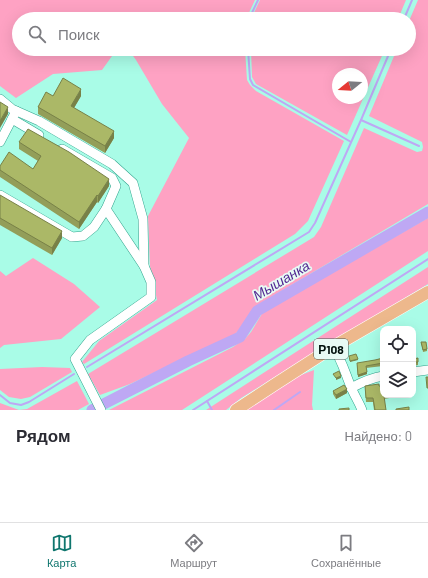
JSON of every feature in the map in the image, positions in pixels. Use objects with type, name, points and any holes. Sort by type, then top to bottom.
[{"type":"main road","name":"Р108","points":[[236,410],[333,347],[428,292]]},
{"type":"street","points":[[0,99],[12,109],[14,115],[49,141],[112,178],[116,186],[106,209],[94,227],[83,236],[72,237],[0,195]]},
{"type":"street","points":[[0,142],[14,115]]},
{"type":"street","points":[[14,115],[39,121],[112,164],[132,183],[142,218],[144,266]]},
{"type":"street","points":[[101,410],[75,359],[90,340],[151,297],[151,282],[144,266],[106,209]]},
{"type":"street","points":[[333,347],[339,356],[351,388],[362,410]]},
{"type":"street","points":[[416,372],[428,370]]},
{"type":"street","points":[[351,388],[359,383],[380,377]]},
{"type":"shaded area","points":[[0,0],[255,0],[249,12],[12,12],[12,56],[112,56],[102,70],[53,74],[16,98],[0,86]]},
{"type":"shaded area","points":[[260,0],[406,0],[401,12],[254,12]]},
{"type":"shaded area","points":[[418,0],[428,0],[428,204],[256,306],[234,335],[130,384],[100,395],[88,374],[314,237],[321,227],[364,128],[417,152],[422,151],[422,142],[369,116],[394,56],[416,56],[416,12],[413,12]]},
{"type":"shaded area","points":[[133,56],[245,56],[247,80],[256,91],[344,141],[308,221],[295,234],[84,364],[82,362],[99,341],[157,300],[150,266],[148,216],[189,138],[162,104]]},
{"type":"shaded area","points":[[251,56],[382,56],[368,87],[368,68],[332,68],[332,104],[361,104],[347,135],[256,84],[252,77]]},
{"type":"shaded area","points":[[428,218],[428,251],[182,410],[109,410],[233,347],[245,339],[251,332],[263,312]]},
{"type":"shaded area","points":[[33,258],[74,284],[100,307],[61,339],[4,345],[0,348],[0,271],[6,276]]},
{"type":"shaded area","points":[[428,267],[428,284],[241,398],[226,410],[206,410]]},
{"type":"shaded area","points":[[42,367],[70,368],[72,372],[30,397],[21,399],[9,397],[0,390],[0,369]]},
{"type":"shaded area","points":[[314,370],[313,410],[246,410],[296,377]]},
{"type":"shaded area","points":[[77,381],[89,404],[78,410],[19,410],[27,409]]},
{"type":"shaded area","points":[[0,403],[19,410],[0,410]]},
{"type":"building","points":[[63,78],[81,89],[71,106],[114,131],[105,146],[38,107],[46,92],[53,96]]},
{"type":"building","points":[[0,102],[8,107],[0,121]]},
{"type":"building","points":[[28,129],[69,152],[109,179],[79,222],[0,170],[0,166],[9,152],[33,169],[41,156],[19,142]]},
{"type":"building","points":[[0,195],[62,231],[52,248],[0,218]]},
{"type":"building","points":[[421,342],[426,342],[427,349],[423,350]]},
{"type":"building","points":[[356,354],[358,359],[350,361],[349,356]]},
{"type":"building","points":[[380,359],[380,364],[366,366],[367,372],[358,375],[357,363]]},
{"type":"building","points":[[339,371],[341,376],[336,378],[333,374]]},
{"type":"building","points":[[426,377],[428,377],[428,388],[427,388]]},
{"type":"building","points":[[379,384],[380,398],[384,398],[386,410],[375,410],[373,398],[366,398],[365,386]]},
{"type":"building","points":[[344,385],[347,389],[336,395],[333,391]]},
{"type":"building","points":[[409,407],[409,410],[396,410],[396,409]]},
{"type":"building","points":[[349,408],[349,410],[339,410],[339,409]]},
{"type":"waterway","points":[[252,12],[258,0]]},
{"type":"waterway","points":[[407,12],[412,0]]},
{"type":"waterway","points":[[248,56],[250,79],[253,85],[351,142]]},
{"type":"waterway","points":[[87,367],[309,232],[315,223],[388,56]]},
{"type":"waterway","points":[[361,120],[419,146]]},
{"type":"waterway","name":"Мышанка","points":[[92,410],[188,361],[240,337],[257,311],[428,212]]},
{"type":"waterway","points":[[193,410],[428,259]]},
{"type":"waterway","points":[[0,395],[10,403],[21,405],[29,402],[74,374]]},
{"type":"waterway","points":[[274,410],[300,392]]},
{"type":"waterway","points":[[207,401],[212,410]]}]
